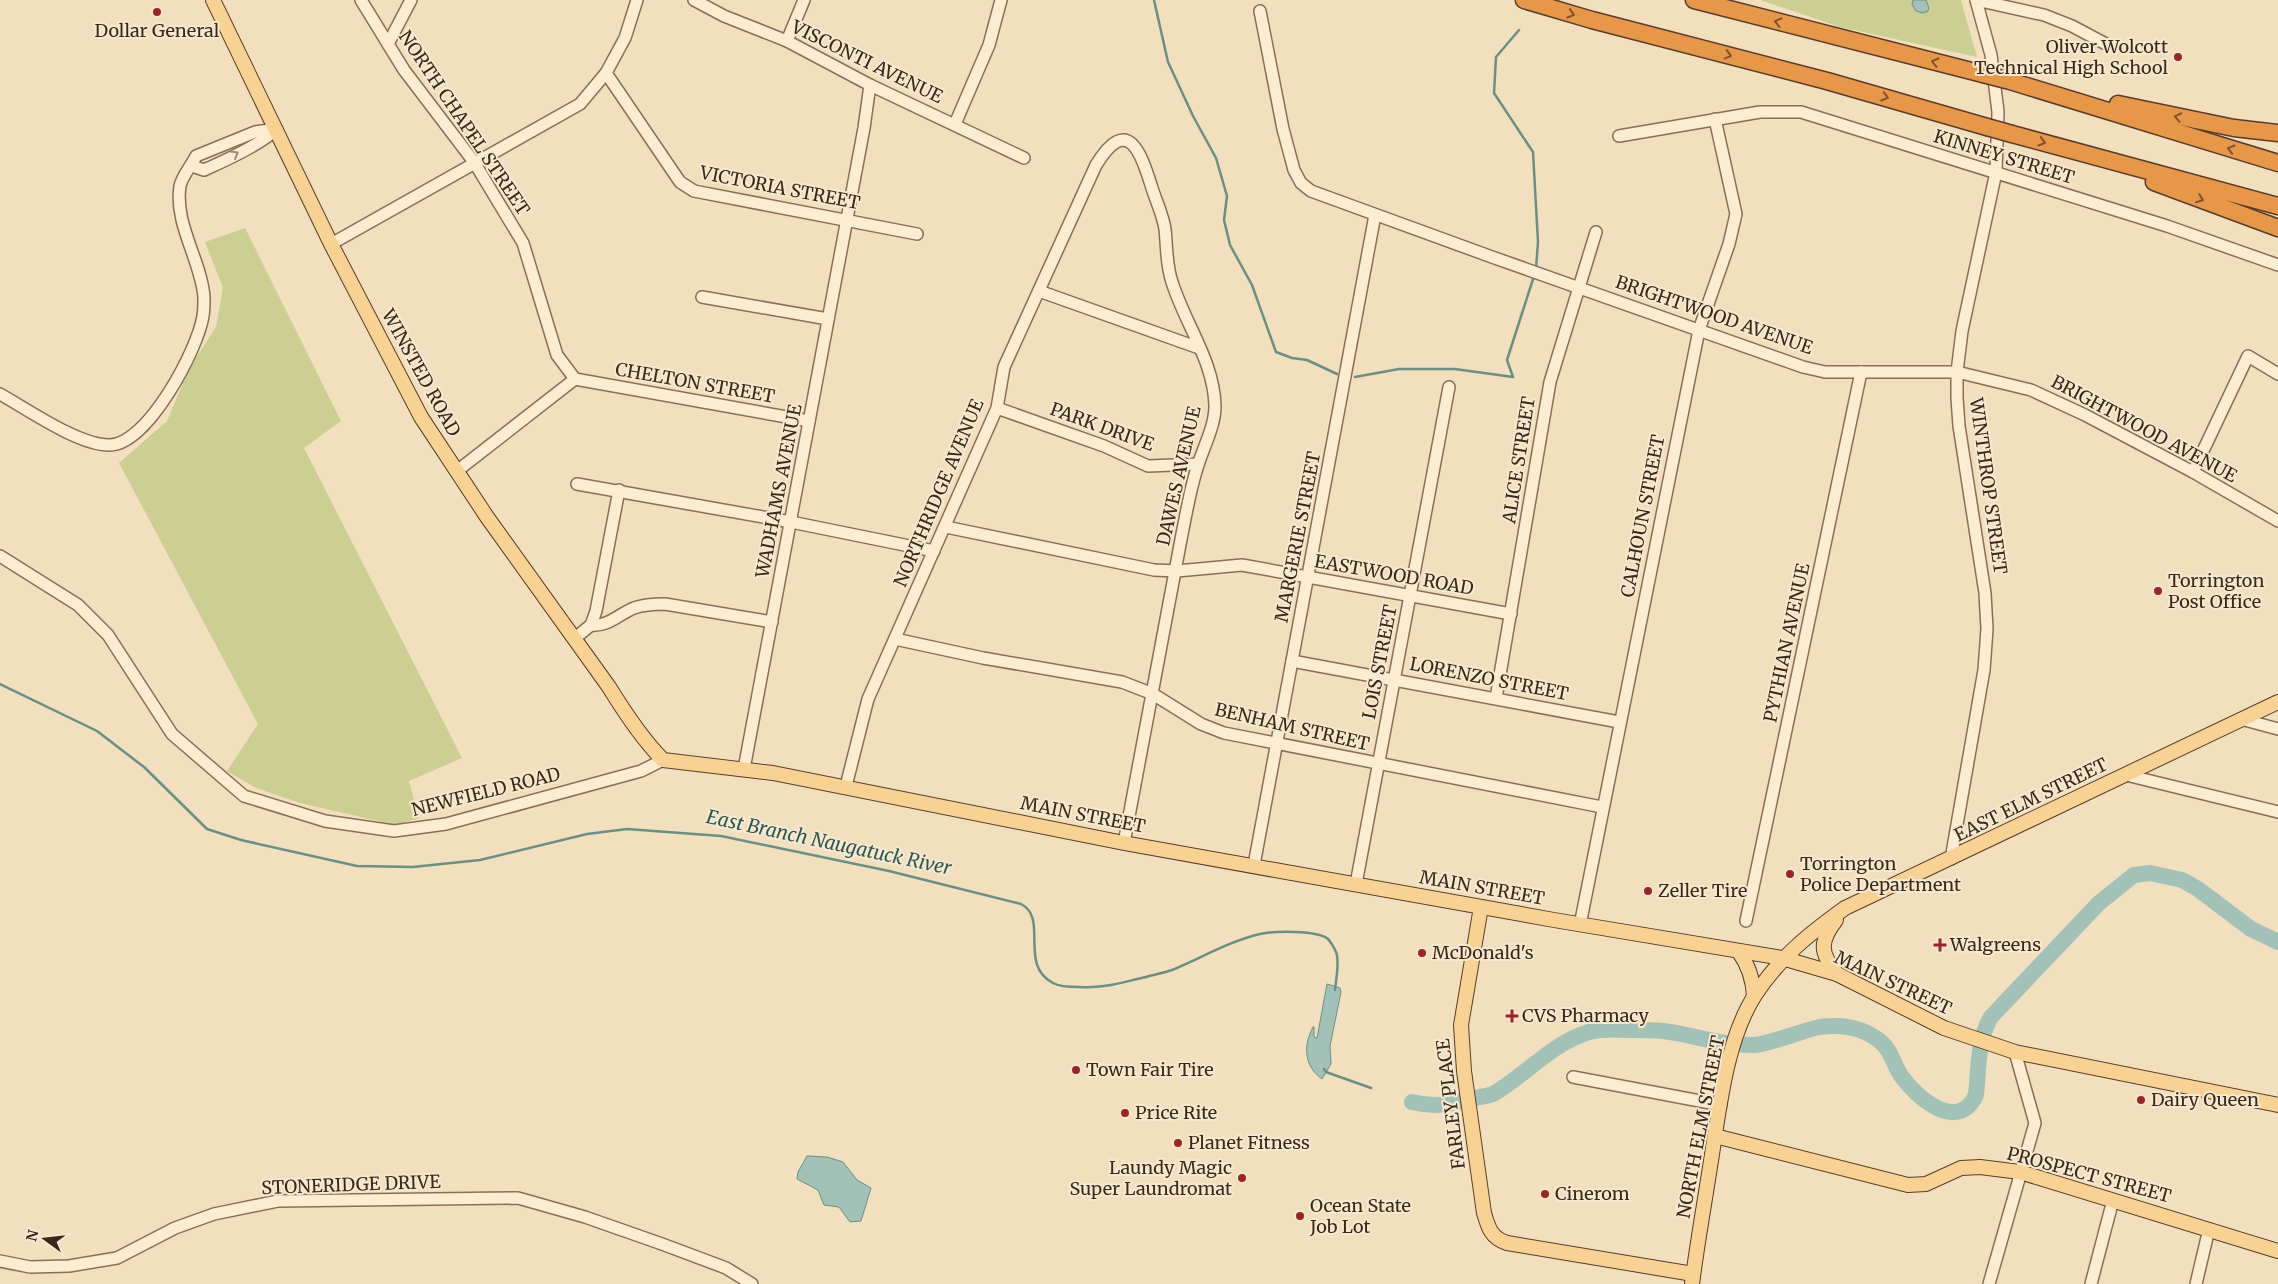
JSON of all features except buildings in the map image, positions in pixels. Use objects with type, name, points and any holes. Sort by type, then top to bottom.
[{"type":"highway","points":[[1524,0],[1592,20],[1827,81],[2073,151],[2278,206]]},
{"type":"highway","points":[[1694,0],[2029,86],[2278,163]]},
{"type":"highway","points":[[2029,86],[2234,128],[2278,133]]},
{"type":"highway","points":[[2073,151],[2278,228]]},
{"type":"main road","name":"WINSTED ROAD","points":[[213,0],[331,244],[421,417],[487,517],[575,638],[637,730],[663,760]]},
{"type":"main road","name":"EAST ELM STREET","points":[[1782,958],[1806,936],[1845,908],[2278,702]]},
{"type":"main road","name":"MAIN STREET","points":[[663,760],[744,769],[846,786],[1124,843],[1580,925],[1782,958],[1837,974],[1944,1028],[2015,1052],[2278,1105]]},
{"type":"main road","name":"FARLEY PLACE","points":[[1481,907],[1461,1025],[1466,1088],[1484,1213],[1494,1236],[1501,1241],[1512,1244],[1693,1279]]},
{"type":"main road","points":[[1837,974],[1827,962],[1824,943],[1825,933],[1845,908]]},
{"type":"main road","points":[[1739,952],[1747,963],[1754,996]]},
{"type":"main road","name":"NORTH ELM STREET","points":[[1693,1279],[1715,1136],[1730,1056],[1741,1021],[1754,996],[1782,958]]},
{"type":"main road","name":"PROSPECT STREET","points":[[1715,1136],[1908,1185],[1926,1184],[1961,1168],[1980,1166],[2020,1172],[2278,1251]]},
{"type":"street","name":"NORTH CHAPEL STREET","points":[[361,0],[404,70],[474,162],[523,243],[557,356],[575,380]]},
{"type":"street","points":[[388,44],[411,0]]},
{"type":"street","points":[[331,244],[580,104],[606,72],[626,38],[637,0]]},
{"type":"street","name":"VISCONTI AVENUE","points":[[694,0],[724,16],[787,41],[870,85],[1024,158]]},
{"type":"street","points":[[787,41],[804,0]]},
{"type":"street","points":[[955,124],[988,46],[1001,0]]},
{"type":"street","points":[[1976,0],[2044,15],[2072,26],[2104,43]]},
{"type":"street","name":"WINTHROP STREET","points":[[1950,859],[1984,670],[1987,628],[1985,593],[1958,426],[1957,372],[1970,286],[1996,172],[1998,112],[1991,55],[1976,0]]},
{"type":"street","name":"BRIGHTWOOD AVENUE","points":[[1260,11],[1283,129],[1294,170],[1301,183],[1310,191],[1803,366],[1825,372],[1957,372],[2031,390],[2085,415],[2193,472],[2278,521]]},
{"type":"street","name":"VICTORIA STREET","points":[[606,72],[680,182],[694,191],[917,234]]},
{"type":"street","name":"WADHAMS AVENUE","points":[[744,769],[864,128],[870,85]]},
{"type":"street","name":"KINNEY STREET","points":[[1618,136],[1760,112],[1801,112],[2167,226],[2278,265]]},
{"type":"street","name":"CALHOUN STREET","points":[[1580,925],[1602,807],[1699,330],[1729,244],[1736,214],[1716,119]]},
{"type":"street","points":[[192,166],[204,170],[219,164],[269,136],[276,128]]},
{"type":"street","points":[[0,394],[87,441],[110,446],[125,440],[159,408],[189,358],[204,315],[204,295],[180,209],[181,184],[196,156],[255,132],[276,128]]},
{"type":"street","name":"NORTHRIDGE AVENUE","points":[[846,786],[868,699],[997,408],[1004,367],[1096,165],[1107,148],[1114,142],[1124,141],[1134,144],[1142,156]]},
{"type":"street","name":"DAWES AVENUE","points":[[1124,843],[1177,570],[1182,534],[1198,464],[1213,421],[1215,407],[1212,376],[1171,281],[1164,226],[1142,156]]},
{"type":"street","name":"MARGERIE STREET","points":[[1254,865],[1376,215]]},
{"type":"street","name":"ALICE STREET","points":[[1496,698],[1512,614],[1550,382],[1596,232]]},
{"type":"street","points":[[1039,291],[1199,348]]},
{"type":"street","points":[[702,297],[828,319]]},
{"type":"street","points":[[2193,472],[2248,356],[2278,374]]},
{"type":"street","name":"PYTHIAN AVENUE","points":[[1746,921],[1861,372]]},
{"type":"street","points":[[457,471],[575,380]]},
{"type":"street","name":"CHELTON STREET","points":[[575,380],[809,421]]},
{"type":"street","name":"LOIS STREET","points":[[1356,884],[1449,387]]},
{"type":"street","name":"PARK DRIVE","points":[[997,408],[1104,446],[1148,466],[1198,464]]},
{"type":"street","points":[[577,484],[791,522],[934,551]]},
{"type":"street","points":[[575,638],[591,625],[596,612],[619,490]]},
{"type":"street","name":"EASTWOOD ROAD","points":[[946,526],[1154,570],[1242,565],[1512,614]]},
{"type":"street","name":"NEWFIELD ROAD","points":[[0,556],[78,605],[108,636],[172,734],[244,796],[326,821],[394,832],[446,824],[492,812],[641,772],[663,760]]},
{"type":"street","points":[[591,625],[601,626],[634,608],[649,604],[665,604],[772,622]]},
{"type":"street","name":"BENHAM STREET","points":[[895,639],[983,658],[1122,682],[1153,694],[1201,724],[1224,733],[1602,807]]},
{"type":"street","name":"LORENZO STREET","points":[[1292,661],[1620,722]]},
{"type":"street","points":[[2242,720],[2278,729]]},
{"type":"street","points":[[2126,775],[2278,812]]},
{"type":"street","points":[[1989,1284],[2035,1123],[2015,1052]]},
{"type":"street","points":[[1573,1077],[1721,1105]]},
{"type":"street","name":"STONERIDGE DRIVE","points":[[0,1261],[40,1266],[69,1266],[118,1258],[176,1228],[214,1214],[278,1201],[518,1198],[585,1217],[726,1268],[752,1284]]},
{"type":"street","points":[[2091,1284],[2113,1200]]},
{"type":"street","points":[[2196,1284],[2209,1229]]},
{"type":"green space","points":[[1760,0],[1961,0],[1977,57],[1840,27]]},
{"type":"green space","points":[[245,228],[341,421],[304,448],[462,758],[409,781],[419,818],[396,825],[300,803],[256,788],[227,771],[258,724],[119,463],[167,421],[190,367],[216,327],[223,288],[205,242]]},
{"type":"water","points":[[1913,0],[1926,0],[1929,8],[1928,11],[1923,13],[1916,11],[1912,4]]},
{"type":"water","points":[[1327,984],[1340,988],[1341,992],[1330,1046],[1331,1064],[1322,1079],[1316,1074],[1309,1062],[1307,1048],[1313,1027],[1314,1037],[1317,1038]]},
{"type":"water","points":[[807,1156],[827,1157],[843,1162],[857,1180],[871,1188],[861,1221],[850,1222],[839,1207],[824,1205],[818,1190],[797,1179],[798,1172]]},
{"type":"waterway","points":[[1154,0],[1168,62],[1193,116],[1216,158],[1227,196],[1224,220],[1230,245],[1252,285],[1276,352],[1292,358],[1307,360],[1337,374]]},
{"type":"waterway","points":[[1519,30],[1496,57],[1494,93],[1533,152],[1538,242],[1536,268]]},
{"type":"waterway","points":[[1355,377],[1399,369],[1455,369],[1513,377],[1507,360],[1534,276]]},
{"type":"waterway","name":"East Branch Naugatuck River","points":[[0,684],[97,731],[144,767],[207,829],[241,840],[357,866],[413,867],[480,860],[587,834],[627,829],[721,836],[889,871],[1021,904],[1029,911],[1033,920],[1037,965],[1043,975],[1059,985],[1088,987],[1121,983],[1172,970],[1249,937],[1266,933],[1295,932],[1315,934],[1330,941],[1338,960],[1335,990]]},
{"type":"waterway","name":"East Branch Naugatuck River","points":[[1412,1102],[1429,1105],[1444,1104],[1493,1094],[1551,1051],[1576,1037],[1594,1031],[1612,1029],[1664,1031],[1720,1042],[1754,1045],[1820,1027],[1836,1026],[1860,1030],[1874,1037],[1885,1046],[1899,1073],[1918,1094],[1938,1108],[1949,1112],[1959,1111],[1968,1106],[1976,1095],[1981,1045],[1986,1026],[1991,1017],[2099,903],[2134,875],[2150,873],[2182,880],[2198,889],[2251,929],[2278,942]]},
{"type":"waterway","name":"East Branch Naugatuck River","points":[[1324,1069],[1326,1072],[1371,1088]]},
{"type":"place","name":"Dollar General","points":[[157,12]]},
{"type":"place","name":"Oliver Wolcott Technical High School","points":[[2178,57]]},
{"type":"place","name":"Torrington Post Office","points":[[2158,591]]},
{"type":"place","name":"Torrington Police Department","points":[[1790,874]]},
{"type":"place","name":"Zeller Tire","points":[[1648,891]]},
{"type":"place","name":"Walgreens","points":[[1940,945]]},
{"type":"place","name":"McDonald's","points":[[1422,953]]},
{"type":"place","name":"CVS Pharmacy","points":[[1512,1016]]},
{"type":"place","name":"Town Fair Tire","points":[[1076,1070]]},
{"type":"place","name":"Dairy Queen","points":[[2141,1100]]},
{"type":"place","name":"Price Rite","points":[[1125,1113]]},
{"type":"place","name":"Planet Fitness","points":[[1178,1143]]},
{"type":"place","name":"Laundy Magic Super Laundromat","points":[[1242,1178]]},
{"type":"place","name":"Cinerom","points":[[1545,1194]]},
{"type":"place","name":"Ocean State Job Lot","points":[[1300,1216]]}]
